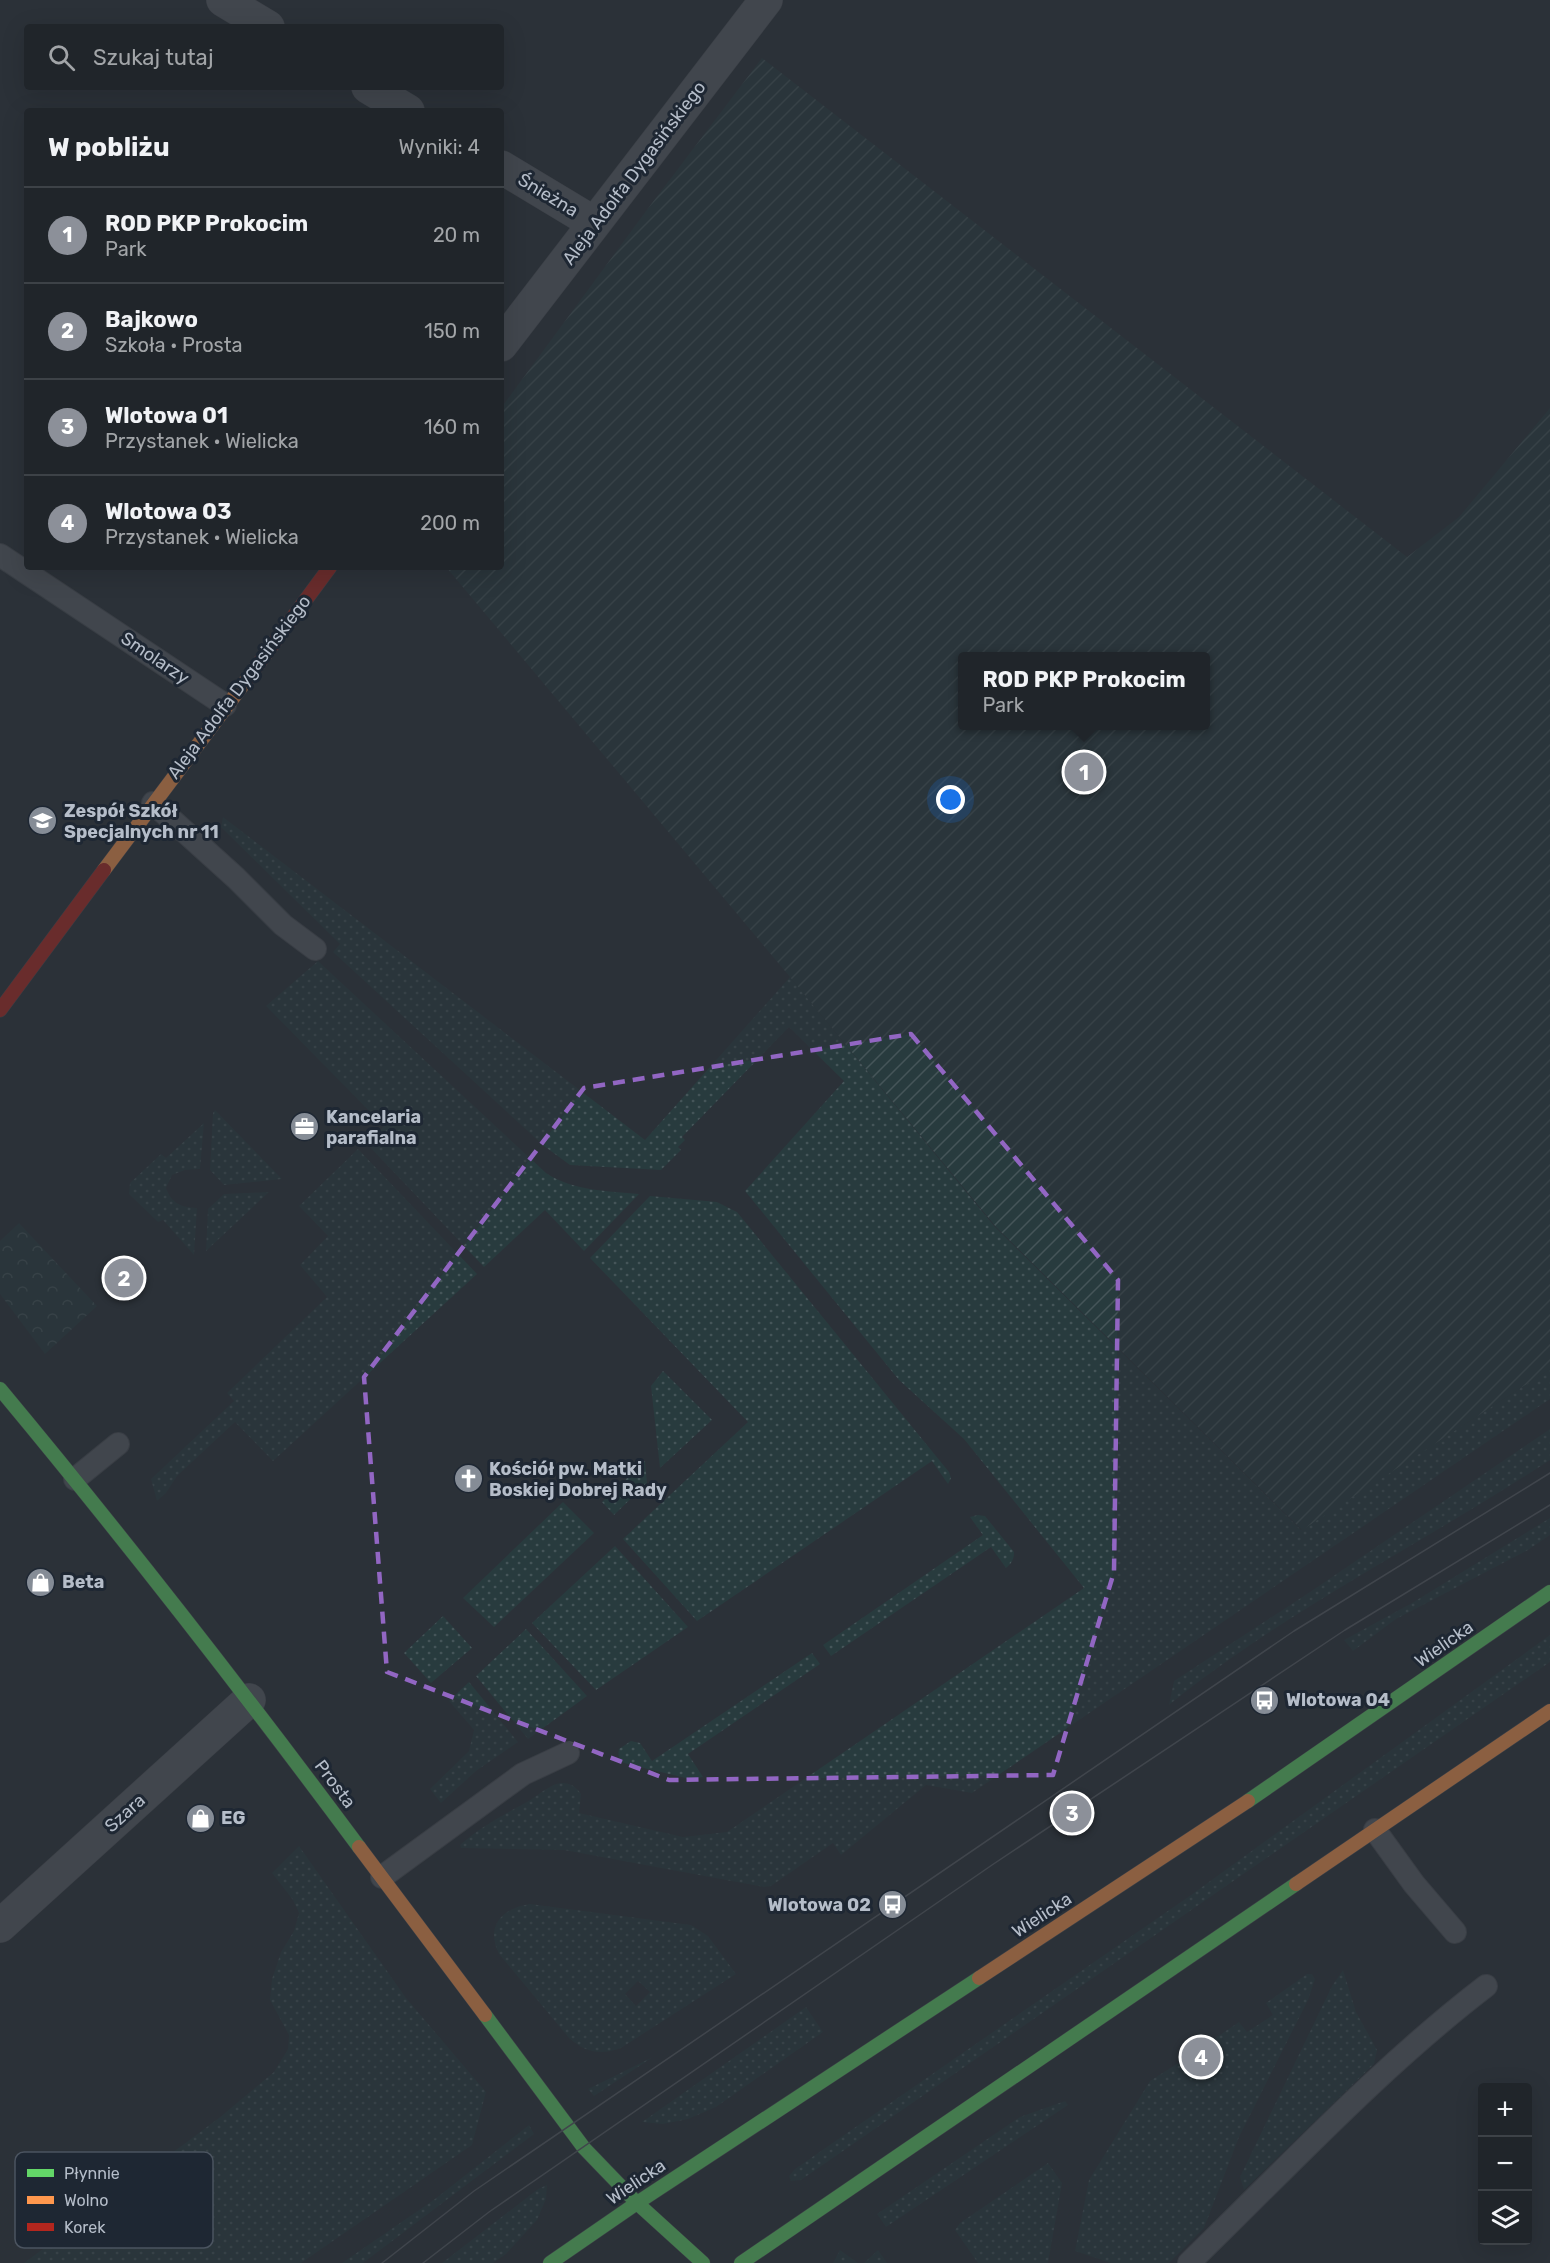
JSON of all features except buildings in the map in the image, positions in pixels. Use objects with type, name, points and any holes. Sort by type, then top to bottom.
[{"type":"main road","name":"Aleja Adolfa Dygasińskiego","points":[[0,1010],[328,570]]},
{"type":"main road","name":"Prosta","points":[[0,1389],[75,1479],[249,1700],[584,2148],[637,2203],[703,2263]]},
{"type":"main road","name":"Wielicka","points":[[550,2263],[637,2203],[1248,1801],[1550,1592]]},
{"type":"main road","points":[[741,2263],[1550,1711]]},
{"type":"street","points":[[223,0],[263,24]]},
{"type":"street","name":"Aleja Adolfa Dygasińskiego","points":[[504,341],[766,0]]},
{"type":"street","points":[[373,90],[403,108]]},
{"type":"street","name":"Śnieżna","points":[[504,169],[594,224]]},
{"type":"street","name":"Szara","points":[[0,1926],[249,1700]]},
{"type":"lane","name":"Smolarzy","points":[[0,555],[225,705]]},
{"type":"lane","points":[[153,802],[236,878],[283,925],[315,949]]},
{"type":"lane","points":[[75,1479],[118,1444]]},
{"type":"lane","points":[[382,1877],[523,1774],[568,1753]]},
{"type":"lane","points":[[1375,1830],[1414,1884],[1455,1932]]},
{"type":"lane","points":[[1189,2263],[1391,2066],[1453,2011],[1486,1986]]},
{"type":"highlighted area","points":[[911,1034],[1118,1280],[1114,1572],[1053,1775],[669,1780],[387,1672],[364,1377],[584,1088]]},
{"type":"green space","points":[[762,58],[1407,557],[1459,517],[1550,408],[1550,1369],[1302,1530],[996,1227],[449,570],[504,570],[504,404]]},
{"type":"green space","points":[[223,817],[645,1140],[790,977],[995,1227],[1301,1530],[1550,1369],[1550,1399],[972,1793],[926,1785],[841,1855],[833,1843],[771,1886],[764,1887],[564,1850],[461,1848],[460,1845],[485,1826],[560,1783],[570,1784],[581,1794],[579,1813],[683,1837],[727,1832],[1084,1588],[964,1439],[899,1380],[745,1191],[844,1081],[789,1027],[682,1137],[685,1140],[678,1147],[681,1150],[661,1170],[570,1165],[544,1146],[333,952],[340,944],[221,827]]},
{"type":"green space","points":[[318,961],[546,1173],[579,1187],[639,1194],[584,1251],[545,1210],[484,1267],[367,1144],[384,1126],[266,1006]]},
{"type":"green space","points":[[215,1110],[282,1179],[224,1185],[210,1170]]},
{"type":"green space","points":[[204,1123],[200,1169],[185,1170],[172,1175],[166,1188],[171,1198],[178,1204],[197,1208],[194,1255],[163,1220],[158,1222],[129,1194],[130,1183],[161,1154],[166,1158]]},
{"type":"green space","points":[[358,1149],[477,1274],[273,1461],[235,1422],[177,1476],[166,1493],[157,1501],[151,1479],[234,1401],[227,1393],[327,1297],[300,1265],[328,1236],[299,1206]]},
{"type":"green space","points":[[269,1192],[206,1251],[208,1209],[224,1194]]},
{"type":"green space","points":[[650,1196],[717,1202],[737,1212],[949,1472],[951,1478],[948,1484],[932,1461],[697,1621],[623,1539],[748,1422],[590,1258]]},
{"type":"green space","points":[[19,1223],[97,1306],[45,1354],[0,1294],[0,1241]]},
{"type":"green space","points":[[663,1371],[712,1420],[660,1468],[651,1386]]},
{"type":"green space","points":[[1550,1429],[1550,1460],[1260,1638],[1169,1705],[1174,1681]]},
{"type":"green space","points":[[645,1461],[647,1483],[614,1515],[602,1502]]},
{"type":"green space","points":[[563,1502],[594,1533],[494,1627],[463,1598]]},
{"type":"green space","points":[[985,1516],[1014,1552],[1012,1561],[1006,1568],[991,1547],[831,1656],[823,1645],[983,1535],[970,1517]]},
{"type":"green space","points":[[1550,1518],[1550,1535],[1528,1550],[1396,1619],[1353,1651],[1344,1640],[1412,1603]]},
{"type":"green space","points":[[615,1546],[688,1627],[596,1690],[532,1623]]},
{"type":"green space","points":[[443,1616],[472,1648],[431,1683],[404,1653]]},
{"type":"green space","points":[[526,1629],[587,1696],[528,1739],[476,1676]]},
{"type":"green space","points":[[1550,1635],[1550,1662],[801,2180],[791,2181],[789,2176],[795,2169],[1191,1895]]},
{"type":"green space","points":[[812,1653],[820,1664],[688,1754],[703,1777],[690,1779],[623,1763],[620,1760],[619,1749],[631,1741],[640,1743],[652,1761]]},
{"type":"green space","points":[[469,1682],[518,1742],[476,1771],[441,1803],[430,1789],[469,1751],[474,1730],[449,1701]]},
{"type":"green space","points":[[299,1846],[406,1998],[486,2092],[472,2145],[301,2263],[24,2263],[44,2248],[213,2248],[213,2152],[173,2152],[219,2118],[274,2072],[288,2049],[289,2035],[270,2000],[272,1979],[281,1952],[294,1931],[299,1913],[293,1900],[272,1873]]},
{"type":"green space","points":[[530,1904],[691,1925],[708,1936],[736,1974],[621,2048],[606,2052],[593,2051],[581,2047],[569,2038],[499,1954],[495,1944],[495,1927],[504,1914]],"holes":[[[638,1981],[650,1992],[636,2006],[625,1994]]]},
{"type":"green space","points":[[1343,1970],[1356,2012],[1377,2050],[1374,2064],[1244,2190],[1240,2177],[1332,1986]]},
{"type":"green space","points":[[1307,1974],[1312,1974],[1315,1979],[1308,2000],[1239,2137],[1204,2228],[1169,2263],[1111,2263],[1075,2251],[1089,2180],[1150,2081],[1183,2060],[1193,2075],[1224,2054],[1214,2039],[1239,2022],[1247,2032],[1273,2015],[1266,2003]]},
{"type":"green space","points":[[806,2007],[823,2032],[716,2107],[688,2119],[663,2124],[642,2122]]},
{"type":"green space","points":[[653,2057],[594,2096],[588,2089]]},
{"type":"green space","points":[[1065,2101],[1068,2105],[886,2227],[877,2214],[1020,2117]]},
{"type":"green space","points":[[529,2125],[534,2134],[363,2263],[342,2263],[435,2199]]},
{"type":"green space","points":[[1048,2163],[1062,2183],[1048,2263],[978,2263],[955,2230],[960,2223]]},
{"type":"green space","points":[[547,2185],[546,2199],[537,2220],[506,2254],[493,2263],[442,2263],[538,2189]]},
{"type":"green space","points":[[840,2250],[858,2263],[833,2263]]},
{"type":"green space","points":[[878,2250],[887,2263],[864,2263]]},
{"type":"tram line","points":[[382,2263],[474,2191],[1294,1631],[1550,1473]]},
{"type":"tram line","points":[[423,2263],[489,2212],[992,1865],[1345,1630],[1550,1505]]},
{"type":"traffic: fast","points":[[0,1389],[182,1615],[359,1847]]},
{"type":"traffic: fast","points":[[1248,1801],[1550,1592]]},
{"type":"traffic: fast","points":[[741,2263],[1296,1884]]},
{"type":"traffic: fast","points":[[550,2263],[637,2203],[979,1978]]},
{"type":"traffic: fast","points":[[485,2015],[584,2148],[637,2203],[703,2263]]},
{"type":"traffic: slow","points":[[104,870],[248,678]]},
{"type":"traffic: slow","points":[[1296,1884],[1550,1711]]},
{"type":"traffic: slow","points":[[979,1978],[1248,1801]]},
{"type":"traffic: slow","points":[[359,1847],[485,2015]]},
{"type":"traffic: jam","points":[[248,678],[328,570]]},
{"type":"traffic: jam","points":[[0,1010],[104,870]]},
{"type":"place","name":"ROD PKP Prokocim","points":[[1084,772]]},
{"type":"place","name":"Zespół Szkół Specjalnych nr 11","points":[[43,821]]},
{"type":"place","name":"Kancelaria parafialna","points":[[305,1127]]},
{"type":"place","name":"Bajkowo","points":[[124,1278]]},
{"type":"place","name":"Kościół pw. Matki Boskiej Dobrej Rady","points":[[468,1479]]},
{"type":"place","name":"Beta","points":[[41,1582]]},
{"type":"place","name":"Wlotowa 04","points":[[1265,1700]]},
{"type":"place","name":"Wlotowa 01","points":[[1072,1813]]},
{"type":"place","name":"EG","points":[[200,1818]]},
{"type":"place","name":"Wlotowa 02","points":[[892,1905]]},
{"type":"place","name":"Wlotowa 03","points":[[1201,2057]]}]
